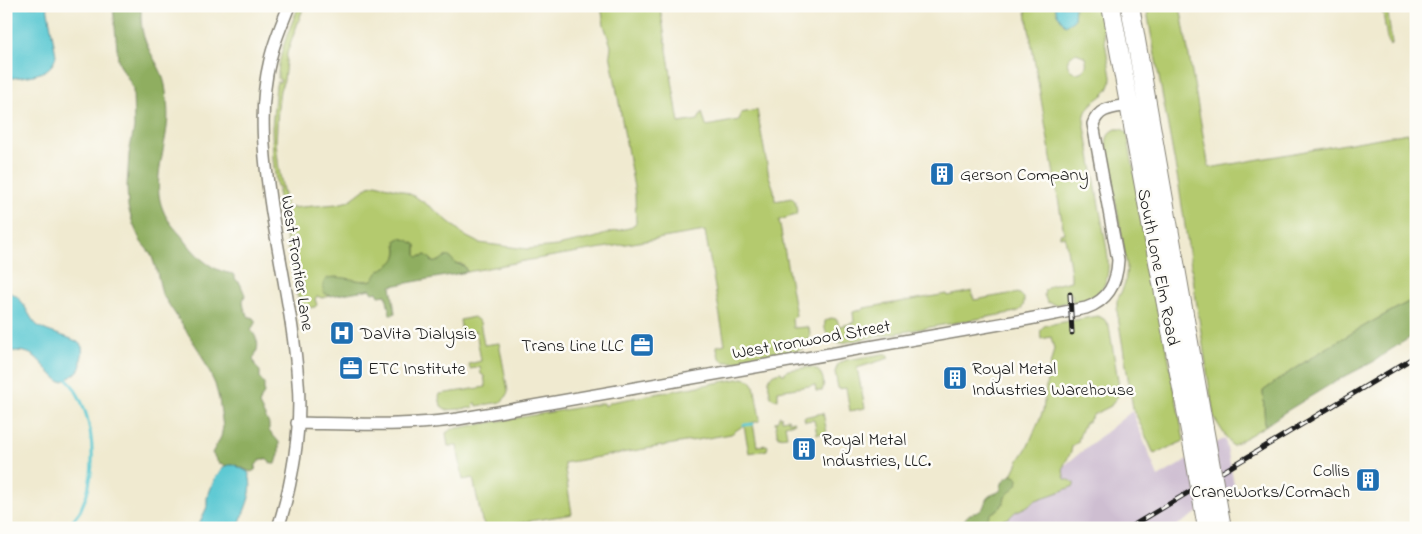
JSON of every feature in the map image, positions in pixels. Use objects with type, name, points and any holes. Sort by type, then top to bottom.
[{"type":"main road","name":"South Lone Elm Road","points":[[1111,6],[1129,105],[1197,432],[1222,528]]},
{"type":"main road","name":"South Lone Elm Road","points":[[1130,6],[1197,432],[1206,528]]},
{"type":"street","name":"West Frontier Lane","points":[[278,528],[286,498],[295,449],[298,423],[298,384],[290,317],[268,185],[263,121],[270,60],[289,6]]},
{"type":"street","name":"West Ironwood Street","points":[[298,423],[396,425],[449,420],[1029,319],[1094,305],[1103,299],[1114,283],[1118,260],[1093,124],[1095,117],[1101,111],[1129,105]]},
{"type":"shaded area","points":[[1132,411],[1158,477],[1225,438],[1235,489],[1173,528],[983,528],[1023,499]]},
{"type":"green space","points":[[113,6],[141,6],[142,23],[147,46],[161,72],[165,85],[168,122],[160,168],[159,190],[165,215],[202,259],[219,270],[233,274],[240,283],[245,295],[243,301],[244,308],[249,317],[255,320],[251,330],[256,337],[258,347],[253,359],[260,371],[260,378],[264,384],[264,393],[259,405],[269,424],[269,431],[279,442],[279,454],[276,464],[272,464],[266,459],[261,459],[256,465],[255,470],[251,472],[235,465],[219,464],[212,453],[221,437],[223,427],[215,384],[200,352],[162,294],[151,254],[141,242],[128,207],[129,154],[134,128],[133,89],[118,59]]},
{"type":"green space","points":[[299,6],[304,6],[287,53],[278,107],[276,143],[286,206],[290,208],[337,204],[349,201],[369,186],[376,184],[401,190],[416,197],[467,237],[479,243],[527,249],[557,246],[594,238],[629,228],[636,223],[635,193],[610,54],[611,46],[604,25],[601,6],[662,6],[660,7],[679,123],[698,120],[702,112],[706,126],[739,120],[741,113],[757,110],[775,201],[792,198],[795,201],[796,215],[779,220],[796,315],[792,318],[793,328],[809,328],[810,335],[807,346],[787,353],[778,351],[776,354],[740,361],[727,362],[721,359],[717,346],[725,344],[705,231],[467,272],[461,264],[440,261],[434,263],[426,255],[418,257],[416,255],[416,245],[396,245],[395,260],[377,274],[375,278],[369,281],[351,280],[328,295],[331,296],[322,298],[317,296],[315,299],[317,305],[315,307],[302,309],[298,304],[299,296],[296,293],[278,192],[280,187],[277,187],[276,182],[272,128],[276,85],[281,80],[278,79],[278,70],[285,42]]},
{"type":"green space","points":[[1025,6],[1099,6],[1111,77],[1110,85],[1107,91],[1089,107],[1084,121],[1107,250],[1107,279],[1099,292],[1092,296],[1072,302],[1072,294],[1068,294],[1068,302],[1056,305],[1047,302],[1044,295],[1045,290],[1050,286],[1071,281],[1065,236],[1060,237],[1060,234],[1064,233]],"holes":[[[1076,53],[1084,56],[1086,62],[1084,69],[1077,73],[1070,69],[1068,66],[1069,57]]]},
{"type":"green space","points":[[1146,6],[1180,6],[1209,168],[1408,133],[1416,179],[1416,298],[1376,319],[1300,365],[1263,391],[1265,426],[1232,446],[1214,418],[1179,186]]},
{"type":"green space","points":[[1382,6],[1387,6],[1392,44],[1390,46],[1387,39]]},
{"type":"green space","points":[[1116,129],[1122,129],[1127,133],[1184,441],[1154,454],[1133,408],[1117,311],[1117,301],[1125,284],[1127,267],[1106,146],[1108,136]]},
{"type":"green space","points":[[400,238],[416,245],[416,255],[418,257],[426,255],[432,262],[436,262],[449,257],[455,263],[464,266],[467,272],[391,286],[395,313],[392,315],[390,314],[386,295],[379,296],[377,292],[372,293],[371,289],[331,296],[324,293],[323,285],[331,277],[363,281],[372,280],[377,273],[395,259],[397,251],[396,240]]},
{"type":"green space","points":[[972,291],[974,300],[1015,293],[1020,294],[1024,298],[1022,309],[1016,312],[841,343],[831,338],[825,329],[825,321],[831,318],[837,319],[839,326],[854,323],[853,312],[864,308]]},
{"type":"green space","points":[[1416,298],[1416,334],[1373,362],[1336,381],[1285,412],[1265,426],[1263,391],[1300,365],[1376,319]]},
{"type":"green space","points":[[1097,316],[1104,319],[1109,326],[1120,393],[1111,406],[1093,415],[1085,423],[1078,442],[1072,446],[1063,469],[1065,479],[1072,481],[1074,486],[1036,500],[1015,512],[1009,518],[998,521],[990,528],[979,528],[990,514],[1000,508],[1005,497],[1017,485],[1012,475],[1028,446],[1043,411],[1047,378],[1054,349],[1051,337],[1041,339],[1042,328],[1047,325]]},
{"type":"green space","points":[[474,317],[480,322],[484,345],[499,343],[508,391],[507,396],[501,402],[477,406],[476,403],[473,404],[474,407],[472,408],[447,410],[441,406],[440,394],[486,387],[480,367],[470,369],[469,364],[481,361],[476,331],[462,333],[460,320]]},
{"type":"green space","points":[[887,354],[889,358],[857,368],[865,408],[850,411],[846,388],[838,388],[835,372],[838,364],[846,360]]},
{"type":"green space","points":[[811,367],[818,370],[822,376],[824,384],[822,391],[816,391],[815,385],[778,391],[778,399],[771,397],[769,381],[772,375],[781,372],[785,374],[788,370]]},
{"type":"green space","points":[[743,378],[750,380],[754,385],[759,421],[744,425],[731,434],[564,463],[572,514],[524,522],[502,528],[486,528],[482,521],[473,478],[463,480],[457,446],[448,446],[446,433],[452,429],[604,403],[605,406],[611,402]]},
{"type":"green space","points":[[823,413],[827,433],[817,434],[814,420],[805,421],[804,417]]},
{"type":"green space","points":[[781,416],[782,420],[788,419],[789,422],[794,421],[795,423],[785,425],[787,436],[778,437],[775,422]]},
{"type":"green space","points":[[753,424],[757,446],[767,445],[767,450],[749,453],[744,426]]},
{"type":"green space","points":[[1011,475],[1017,477],[1017,485],[1005,497],[1000,508],[990,514],[979,528],[961,528],[964,520],[970,514],[982,509],[987,498],[1001,490],[1003,481]]},
{"type":"water","points":[[6,6],[47,6],[56,55],[54,62],[49,68],[37,74],[6,79]]},
{"type":"water","points":[[1055,6],[1075,6],[1074,20],[1065,25],[1057,14]]},
{"type":"water","points":[[6,292],[21,301],[33,321],[41,328],[80,344],[82,353],[80,367],[76,373],[66,380],[59,381],[31,354],[17,351],[6,352]]},
{"type":"water","points":[[228,465],[235,465],[248,472],[250,479],[250,493],[238,528],[197,528],[207,507],[207,498],[215,478]]},
{"type":"waterway","points":[[65,376],[82,403],[87,418],[92,450],[90,482],[86,497],[73,521],[72,528]]},
{"type":"waterway","points":[[744,425],[753,424]]},
{"type":"railway","points":[[1070,294],[1072,333]]},
{"type":"railway","points":[[1129,528],[1416,356]]},
{"type":"place","name":"Gerson Company","points":[[942,174]]},
{"type":"place","name":"DaVita Dialysis","points":[[342,333]]},
{"type":"place","name":"Trans Line LLC","points":[[642,345]]},
{"type":"place","name":"ETC Institute","points":[[351,368]]},
{"type":"place","name":"Royal Metal Industries Warehouse","points":[[955,378]]},
{"type":"place","name":"Royal Metal Industries, LLC.","points":[[804,449]]},
{"type":"place","name":"Collis CraneWorks/Cormach","points":[[1368,480]]}]
